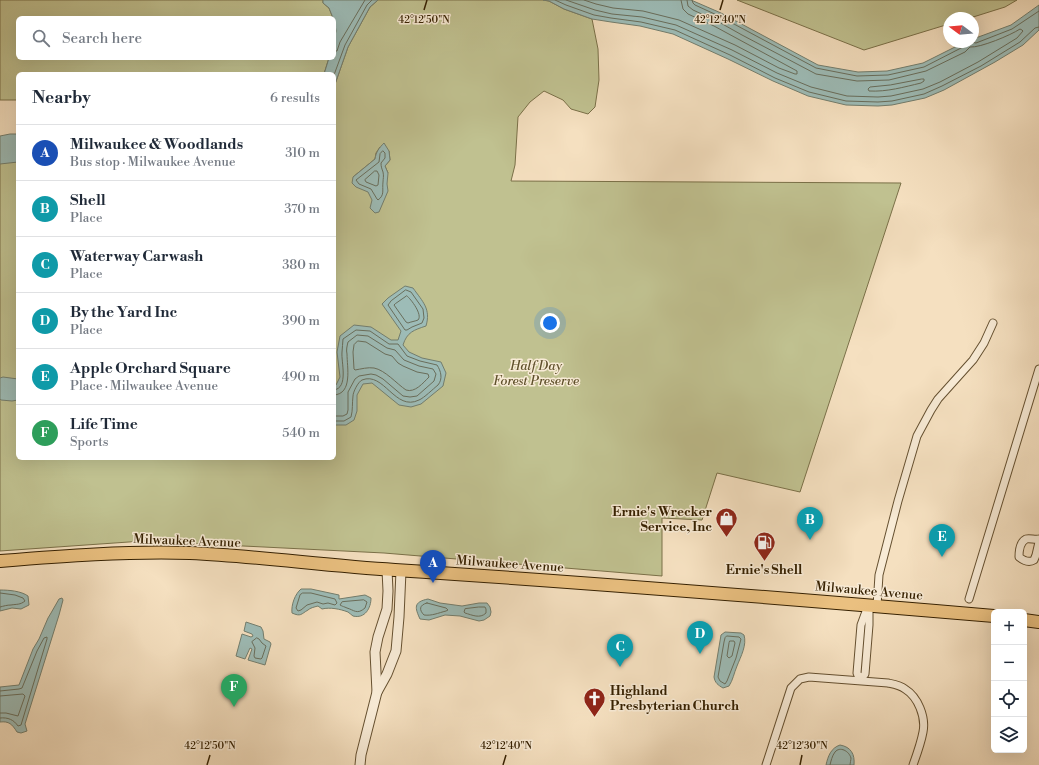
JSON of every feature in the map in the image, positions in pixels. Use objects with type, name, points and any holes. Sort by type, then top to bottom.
[{"type":"main road","name":"Milwaukee Avenue","points":[[0,561],[106,553],[189,553],[387,570],[472,574],[991,616]]},
{"type":"main road","points":[[1027,620],[1039,622]]},
{"type":"street","points":[[860,680],[857,673],[861,625],[873,606],[879,574],[917,436],[938,399],[972,360],[984,343],[993,323]]},
{"type":"street","points":[[969,599],[1039,369]]},
{"type":"street","points":[[1039,538],[1036,540],[1026,539],[1023,541],[1020,548],[1019,557],[1031,562],[1034,560],[1039,542]]},
{"type":"street","points":[[377,692],[375,652],[386,609],[388,591],[387,570]]},
{"type":"street","points":[[360,765],[361,755],[377,692],[387,674],[396,651],[401,570]]},
{"type":"street","points":[[766,765],[791,688],[800,679],[809,677],[888,683],[906,689],[918,704],[924,717],[923,732],[913,765]]},
{"type":"green space","points":[[0,0],[323,0],[323,3],[329,8],[332,16],[16,16],[16,60],[328,60],[325,72],[16,72],[16,100],[0,100]]},
{"type":"green space","name":"Half Day Forest Preserve","points":[[378,0],[549,1],[564,9],[592,19],[598,49],[599,80],[595,107],[588,114],[571,109],[563,100],[544,91],[530,102],[518,117],[515,165],[511,181],[901,183],[800,492],[717,473],[702,520],[662,518],[662,576],[384,553],[143,541],[0,551],[0,156],[16,154],[16,460],[336,460],[336,81],[348,47],[370,7]],"holes":[[[380,147],[389,151],[390,160],[385,166],[388,173],[353,177],[375,159],[376,153]]]},
{"type":"green space","points":[[737,0],[1017,0],[1005,7],[979,15],[979,12],[943,12],[943,26],[864,50]]},
{"type":"water","points":[[323,0],[378,0],[370,7],[348,47],[336,81],[336,72],[325,72],[328,60],[336,60],[336,16],[332,16],[329,8],[323,3]]},
{"type":"water","points":[[543,0],[691,0],[721,13],[818,65],[858,72],[887,71],[923,63],[953,48],[979,48],[979,37],[1011,25],[1039,5],[1039,30],[1023,45],[995,62],[944,90],[925,98],[892,105],[846,105],[808,96],[673,34],[640,26],[592,19],[564,9],[549,1]]},
{"type":"water","points":[[16,134],[16,162],[0,164],[0,136]]},
{"type":"water","points":[[384,143],[389,151],[390,160],[385,166],[388,173],[388,191],[379,212],[375,213],[370,208],[372,200],[368,192],[356,187],[352,183],[353,177],[375,159],[378,150]]},
{"type":"water","points":[[405,286],[413,288],[420,297],[427,310],[426,326],[409,334],[403,345],[409,352],[422,358],[441,362],[446,373],[443,386],[421,404],[411,407],[399,405],[372,383],[363,384],[357,395],[357,411],[354,420],[346,425],[336,425],[336,385],[340,377],[337,352],[340,336],[354,325],[371,327],[391,340],[398,340],[401,331],[382,304]]},
{"type":"water","points":[[0,378],[16,379],[16,400],[0,399]]},
{"type":"water","points":[[301,589],[311,589],[339,595],[339,599],[365,595],[371,598],[371,602],[366,612],[361,616],[353,616],[348,612],[338,609],[322,609],[318,606],[297,615],[292,613],[292,607],[295,597]]},
{"type":"water","points":[[0,590],[15,591],[25,594],[28,596],[29,605],[21,609],[12,608],[0,611]]},
{"type":"water","points":[[62,598],[63,600],[59,615],[25,724],[27,731],[21,733],[17,732],[10,724],[0,722],[0,687],[19,685],[33,649],[48,618],[59,599]]},
{"type":"water","points":[[428,599],[440,603],[462,606],[487,603],[491,612],[490,616],[479,621],[460,616],[445,615],[429,620],[420,619],[416,606],[423,600]]},
{"type":"water","points":[[246,622],[261,627],[264,639],[271,644],[265,665],[248,660],[252,649],[250,648],[245,659],[236,656],[242,634],[251,637],[253,636],[252,634],[244,631]]},
{"type":"water","points":[[725,632],[741,633],[744,635],[745,643],[732,681],[729,686],[723,688],[717,684],[714,677],[721,635]]},
{"type":"water","points":[[840,745],[850,749],[854,758],[854,765],[826,765],[830,753],[834,748]]},
{"type":"place","name":"Ernie's Wrecker Service, Inc","points":[[727,538]]},
{"type":"place","name":"Shell","points":[[810,540]]},
{"type":"place","name":"Apple Orchard Square","points":[[942,557]]},
{"type":"place","name":"Ernie's Shell","points":[[764,562]]},
{"type":"place","name":"Milwaukee & Woodlands","points":[[433,583]]},
{"type":"place","name":"By the Yard Inc","points":[[700,654]]},
{"type":"place","name":"Waterway Carwash","points":[[620,667]]},
{"type":"place","name":"Life Time","points":[[234,707]]},
{"type":"place","name":"Highland Presbyterian Church","points":[[595,718]]}]
